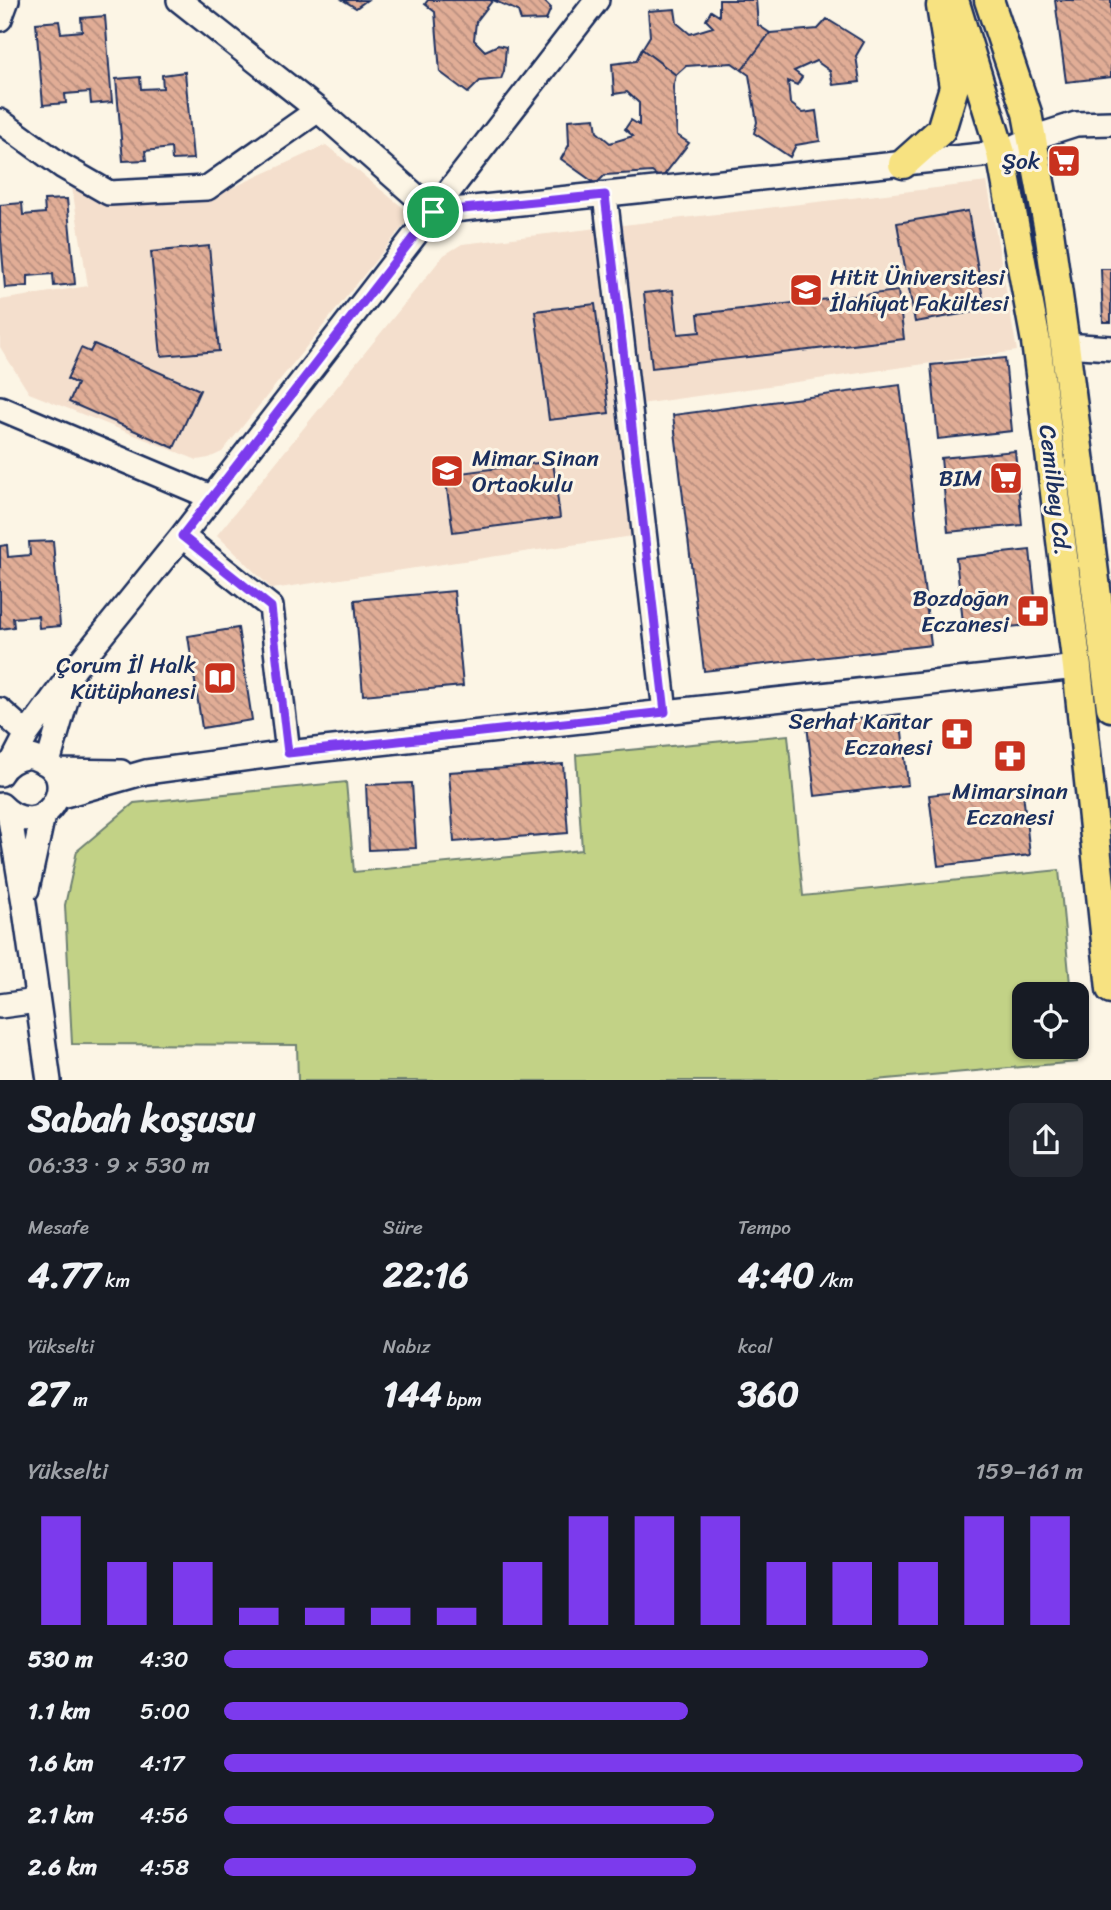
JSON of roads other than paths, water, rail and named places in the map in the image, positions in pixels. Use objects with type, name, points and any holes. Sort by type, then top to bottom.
[{"type":"main road","points":[[903,164],[941,130],[954,87],[940,0]]},
{"type":"main road","name":"Cemilbey Cd.","points":[[954,0],[1001,153],[1036,342],[1077,667],[1111,989]]},
{"type":"main road","name":"Cemilbey Cd.","points":[[989,0],[1027,113],[1049,230],[1108,657],[1111,707]]},
{"type":"street","points":[[0,19],[7,0]]},
{"type":"street","points":[[179,0],[318,110],[433,212],[1001,153],[1032,138],[1076,124],[1111,123]]},
{"type":"street","points":[[4,769],[76,667],[182,536],[597,0]]},
{"type":"street","points":[[0,121],[62,166],[109,193],[207,188],[318,110]]},
{"type":"street","points":[[605,195],[665,712]]},
{"type":"street","points":[[1065,345],[1111,348]]},
{"type":"street","points":[[0,408],[211,497]]},
{"type":"street","points":[[182,536],[271,607],[288,753]]},
{"type":"street","points":[[2,806],[19,818],[32,819],[52,808],[58,797],[59,783],[51,767],[76,667]]},
{"type":"street","points":[[58,797],[146,772],[288,753],[1077,667]]},
{"type":"street","points":[[0,710],[27,734]]},
{"type":"street","points":[[4,769],[31,757],[51,767],[146,772]]},
{"type":"street","points":[[2,806],[24,903],[48,1080]]},
{"type":"street","points":[[24,903],[43,815]]},
{"type":"street","points":[[0,1006],[37,1001]]},
{"type":"place","name":"Şok","points":[[1064,161]]},
{"type":"place","name":"Hitit Üniversitesi İlahiyat Fakültesi","points":[[806,290]]},
{"type":"place","name":"Mimar Sinan Ortaokulu","points":[[447,471]]},
{"type":"place","name":"BIM","points":[[1006,478]]},
{"type":"place","name":"Bozdoğan Eczanesi","points":[[1033,611]]},
{"type":"place","name":"Çorum İl Halk Kütüphanesi","points":[[220,678]]},
{"type":"place","name":"Serhat Kantar Eczanesi","points":[[957,734]]},
{"type":"place","name":"Mimarsinan Eczanesi","points":[[1010,756]]}]
